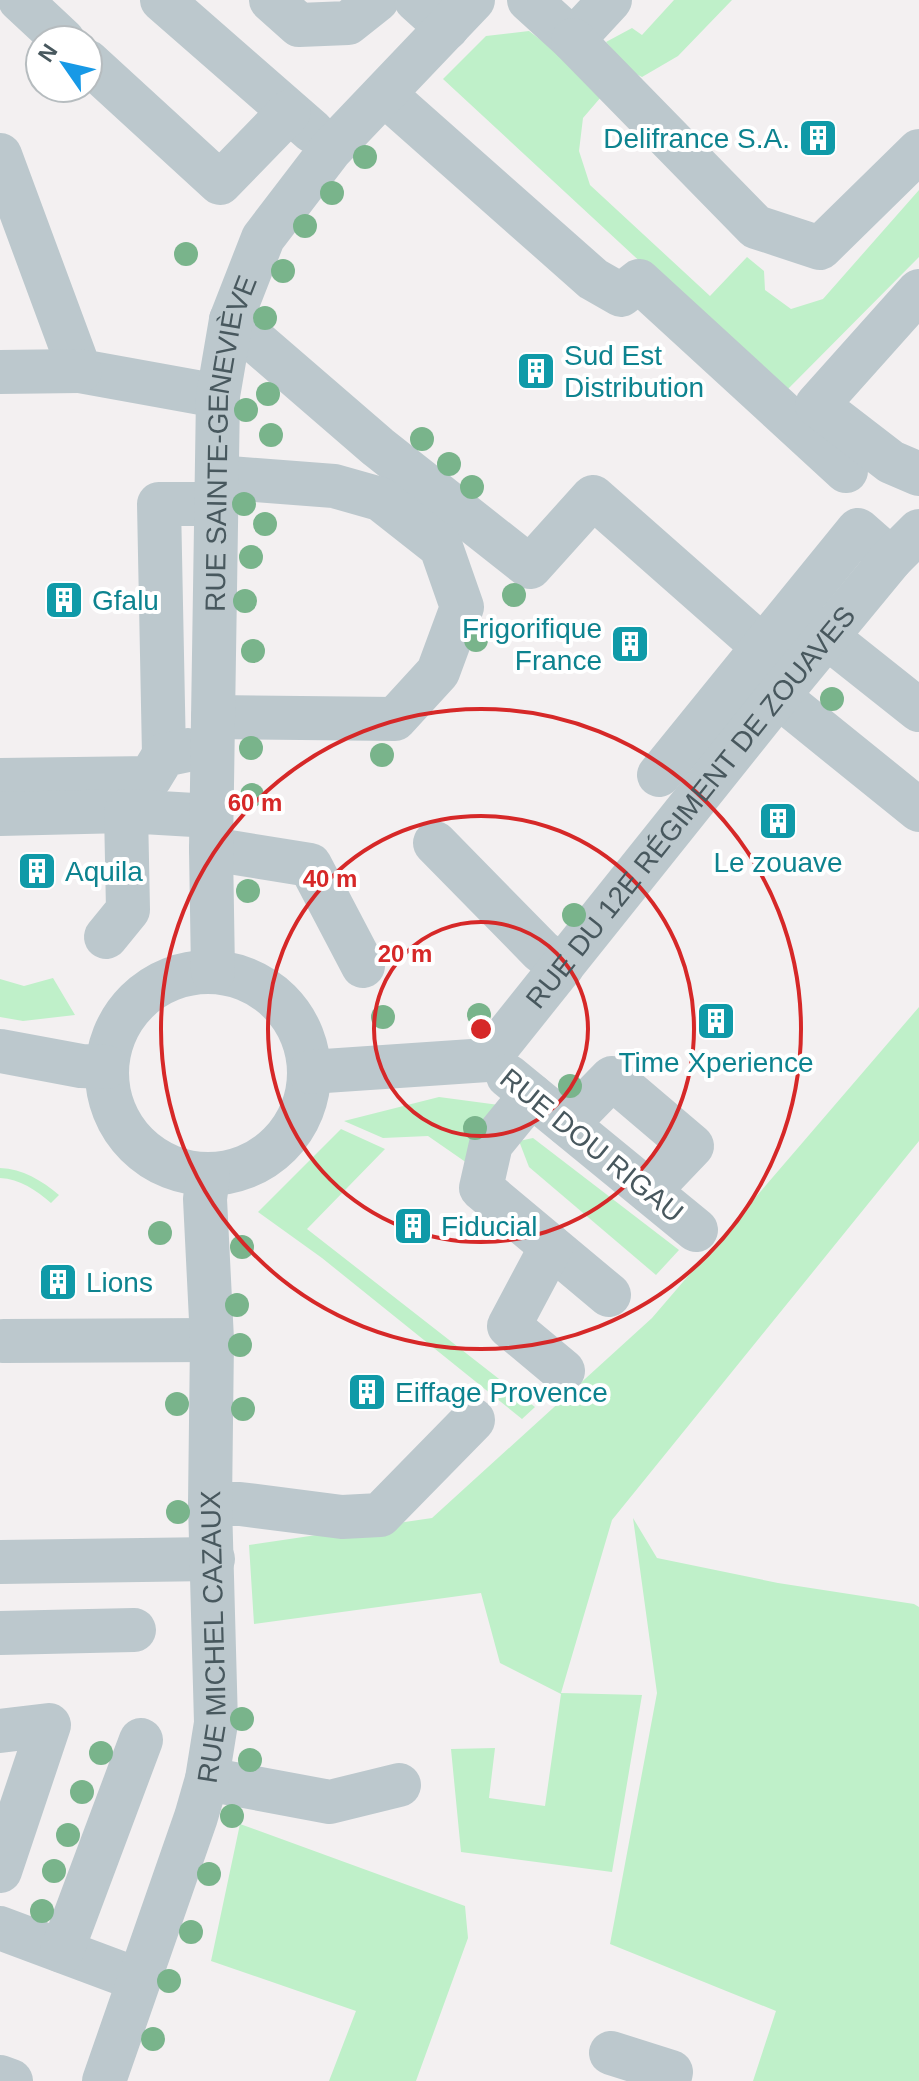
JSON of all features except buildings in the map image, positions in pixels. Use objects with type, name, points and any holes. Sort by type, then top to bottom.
[{"type":"street","points":[[20,0],[46,24]]},
{"type":"street","points":[[162,0],[331,149]]},
{"type":"street","points":[[271,0],[299,25],[348,23],[377,0]]},
{"type":"street","points":[[529,0],[573,40],[756,227],[820,248],[919,151]]},
{"type":"street","points":[[573,40],[610,0]]},
{"type":"street","name":"RUE SAINTE-GENEVIÈVE","points":[[213,972],[211,832],[218,396],[231,320],[263,238],[331,149],[384,94],[445,9]]},
{"type":"street","points":[[104,77],[220,183],[289,112]]},
{"type":"street","points":[[384,94],[593,279],[621,295],[639,281],[846,471]]},
{"type":"street","points":[[0,155],[80,371]]},
{"type":"street","points":[[919,291],[817,405],[891,462],[919,474]]},
{"type":"street","points":[[231,320],[378,447],[530,567],[593,497],[762,646]]},
{"type":"street","points":[[0,372],[80,371],[218,396]]},
{"type":"street","points":[[0,780],[150,778],[164,755],[159,504],[217,490],[334,486],[380,499],[441,547],[462,607],[438,672],[395,719],[213,728],[189,749],[164,755]]},
{"type":"street","points":[[659,775],[858,530],[905,545]]},
{"type":"street","name":"RUE DU 12E RÉGIMENT DE ZOUAVES","points":[[487,1060],[778,696],[905,545]]},
{"type":"street","points":[[827,637],[919,710]]},
{"type":"street","points":[[778,696],[919,810]]},
{"type":"street","points":[[106,937],[128,910],[126,811]]},
{"type":"street","points":[[0,814],[126,811],[211,832],[310,865],[363,966]]},
{"type":"street","points":[[435,843],[541,951],[562,967]]},
{"type":"street","points":[[213,972],[243,978],[270,992],[291,1014],[305,1041],[310,1072],[305,1104],[291,1132],[268,1156],[240,1171],[208,1176],[175,1171],[146,1155],[123,1131],[109,1100],[106,1067],[113,1036],[129,1009],[153,988],[181,975],[213,972]]},
{"type":"street","points":[[0,1051],[81,1066],[106,1067]]},
{"type":"street","points":[[310,1072],[487,1060]]},
{"type":"street","name":"RUE DOU RIGAU","points":[[487,1060],[696,1230]]},
{"type":"street","points":[[567,1124],[612,1078],[692,1146],[649,1191]]},
{"type":"street","points":[[531,1095],[491,1144],[481,1188],[609,1295]]},
{"type":"street","name":"RUE MICHEL CAZAUX","points":[[104,2081],[207,1779],[216,1723],[210,1504],[212,1340],[205,1199],[208,1176]]},
{"type":"street","points":[[551,1247],[509,1326],[563,1371]]},
{"type":"street","points":[[4,1341],[212,1340]]},
{"type":"street","points":[[210,1504],[240,1504],[342,1517],[380,1515],[473,1420]]},
{"type":"street","points":[[0,1562],[213,1559]]},
{"type":"street","points":[[0,1633],[134,1630]]},
{"type":"street","points":[[0,1731],[49,1725],[0,1871]]},
{"type":"street","points":[[62,1951],[141,1740]]},
{"type":"street","points":[[207,1779],[330,1802],[399,1785]]},
{"type":"street","points":[[0,1928],[139,1980]]},
{"type":"street","points":[[611,2053],[671,2072],[669,2081]]},
{"type":"street","points":[[0,2077],[11,2081]]},
{"type":"green space","points":[[674,0],[732,0],[678,56],[642,77],[632,72],[606,42],[632,28],[642,35]]},
{"type":"green space","points":[[529,31],[607,90],[583,118],[579,151],[590,185],[710,296],[747,257],[764,271],[765,290],[791,309],[823,299],[919,190],[919,257],[783,394],[443,79],[486,36]]},
{"type":"green space","points":[[53,978],[75,1015],[23,1021],[0,1017],[0,979],[24,986]]},
{"type":"green space","points":[[919,1007],[919,1141],[612,1520],[561,1693],[642,1695],[612,1872],[461,1852],[451,1749],[495,1748],[489,1798],[545,1806],[561,1694],[500,1663],[481,1593],[254,1624],[249,1545],[432,1518],[652,1318]]},
{"type":"green space","points":[[439,1097],[499,1105],[467,1163],[428,1136],[383,1138],[344,1121]]},
{"type":"green space","points":[[341,1129],[385,1149],[307,1229],[535,1407],[522,1419],[322,1258],[258,1212]]},
{"type":"green space","points":[[533,1138],[679,1250],[656,1275],[529,1167],[519,1141]]},
{"type":"green space","points":[[0,1168],[31,1176],[59,1195],[51,1203],[27,1186],[0,1178]]},
{"type":"green space","points":[[633,1518],[657,1558],[919,1607],[919,2081],[753,2081],[776,2011],[610,1944],[657,1693]]},
{"type":"green space","points":[[240,1824],[465,1906],[468,1938],[416,2081],[329,2081],[356,2011],[211,1961]]},
{"type":"place","name":"Delifrance S.A.","points":[[818,138]]},
{"type":"place","name":"Sud Est Distribution","points":[[536,371]]},
{"type":"place","name":"Gfalu","points":[[64,600]]},
{"type":"place","name":"Frigorifique France","points":[[630,644]]},
{"type":"place","name":"Le zouave","points":[[778,821]]},
{"type":"place","name":"Aquila","points":[[37,871]]},
{"type":"place","name":"Time Xperience","points":[[716,1021]]},
{"type":"place","name":"Fiducial","points":[[413,1226]]},
{"type":"place","name":"Lions","points":[[58,1282]]},
{"type":"place","name":"Eiffage Provence","points":[[367,1392]]}]
